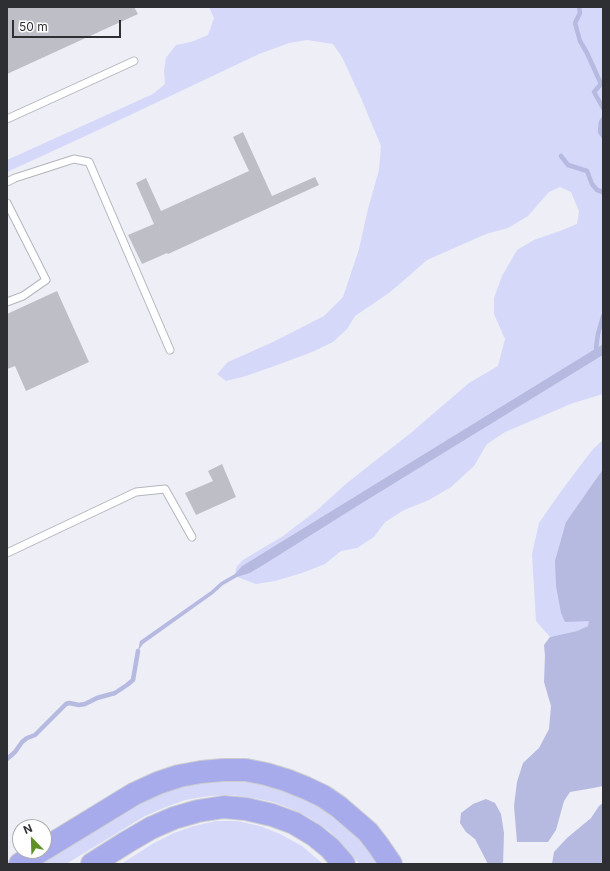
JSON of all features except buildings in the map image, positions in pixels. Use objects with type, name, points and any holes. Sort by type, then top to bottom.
[{"type":"highway","points":[[52,844],[134,794],[158,783],[179,776],[201,772],[246,770],[286,780],[323,796],[354,819],[368,832],[391,864]]},
{"type":"highway","points":[[92,864],[151,828],[168,820],[198,811],[224,808],[246,809],[272,815],[294,823],[314,835],[330,848],[344,864]]},
{"type":"lane","points":[[7,119],[134,61]]},
{"type":"lane","points":[[7,182],[74,159],[89,162],[170,350]]},
{"type":"lane","points":[[7,202],[46,280],[23,296],[7,302]]},
{"type":"lane","points":[[7,553],[136,492],[166,488],[192,537]]},
{"type":"shaded area","points":[[209,7],[603,7],[603,344],[242,566],[235,574],[237,566],[243,560],[283,536],[316,511],[347,483],[412,432],[469,383],[498,366],[505,339],[494,314],[494,298],[502,276],[517,250],[534,240],[577,224],[579,211],[571,192],[560,187],[549,192],[528,216],[508,228],[486,234],[427,260],[389,293],[355,316],[347,329],[333,342],[280,364],[246,376],[226,381],[217,374],[228,362],[273,342],[324,316],[343,297],[359,249],[379,170],[381,146],[342,57],[333,44],[307,40],[289,43],[259,54],[7,172],[7,160],[153,94],[165,84],[164,71],[166,58],[176,45],[191,42],[208,35],[214,18]]},
{"type":"shaded area","points":[[603,344],[603,355],[265,564],[250,573],[237,577],[223,585],[213,594],[143,644],[138,651],[140,641],[211,591],[221,582],[235,574],[242,566]]},
{"type":"shaded area","points":[[603,355],[603,394],[573,403],[505,432],[487,444],[474,466],[451,487],[429,500],[404,510],[385,522],[374,537],[357,548],[341,551],[325,564],[275,581],[256,584],[237,577],[250,573],[265,564]]},
{"type":"shaded area","points":[[603,440],[603,469],[566,522],[578,621],[590,621],[588,626],[577,631],[550,637],[536,621],[532,554],[539,523],[593,449]]},
{"type":"shaded area","points":[[603,469],[603,786],[570,792],[564,801],[556,830],[548,842],[517,842],[514,806],[517,782],[523,763],[539,748],[549,729],[551,706],[544,682],[544,645],[550,637],[577,631],[588,626],[589,621],[565,622],[561,613],[556,586],[555,561],[566,522]]},
{"type":"shaded area","points":[[243,780],[288,790],[328,810],[362,840],[380,864],[360,864],[329,831],[310,818],[292,809],[273,802],[231,795],[209,796],[185,800],[145,816],[66,864],[40,864],[48,859],[52,859],[52,857],[152,795],[196,782]]},
{"type":"shaded area","points":[[486,799],[495,803],[501,814],[504,833],[503,864],[488,864],[475,839],[466,832],[460,823],[461,813],[473,804]]},
{"type":"shaded area","points":[[603,803],[603,864],[552,864],[554,852],[567,838],[591,818],[599,806]]},
{"type":"shaded area","points":[[216,821],[237,821],[260,826],[280,834],[302,846],[323,864],[121,864],[154,843],[174,833],[194,826]]},
{"type":"waterway","points":[[579,7],[580,13],[575,23],[580,41],[601,84],[594,92],[603,108]]},
{"type":"waterway","points":[[603,119],[601,122],[600,132],[603,136]]},
{"type":"waterway","points":[[561,156],[568,165],[587,171],[592,184],[597,190],[603,192]]},
{"type":"waterway","points":[[596,348],[603,316]]},
{"type":"waterway","points":[[7,759],[15,752],[22,742],[35,735],[66,704],[85,704],[97,698],[115,693],[127,685],[133,680],[138,651]]}]
